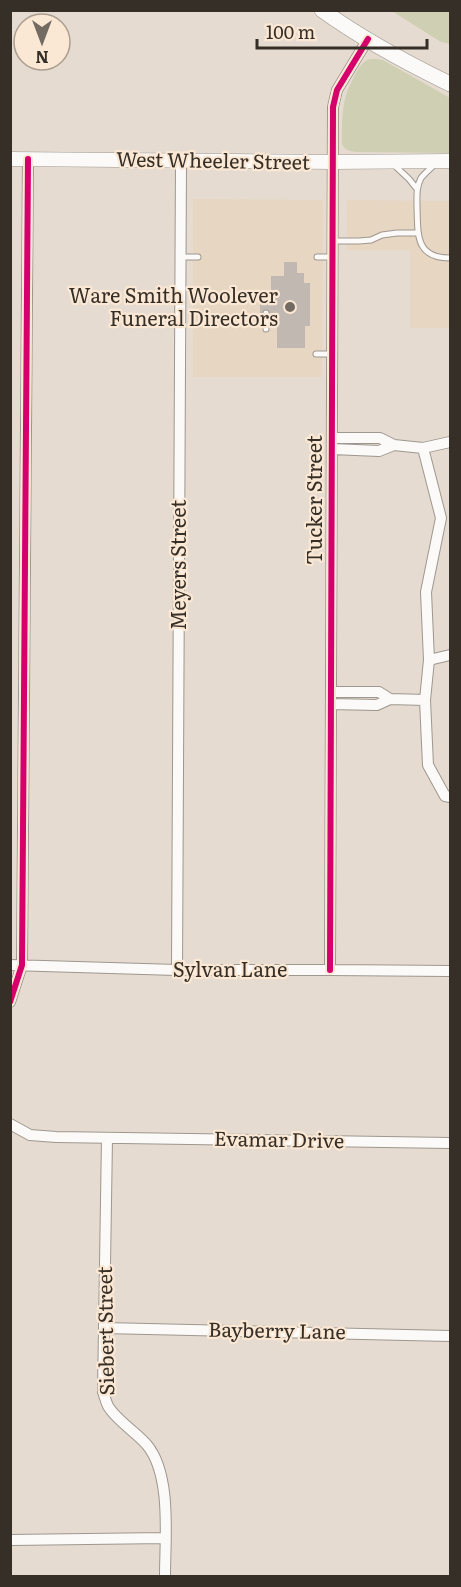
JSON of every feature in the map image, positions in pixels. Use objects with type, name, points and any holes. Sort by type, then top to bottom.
[{"type":"main road","points":[[322,10],[425,72],[450,84]]},
{"type":"street","name":"Tucker Street","points":[[330,970],[333,108],[337,90],[368,39]]},
{"type":"street","name":"West Wheeler Street","points":[[10,159],[444,161]]},
{"type":"street","points":[[10,1002],[16,965],[28,159]]},
{"type":"street","name":"Meyers Street","points":[[177,970],[181,161]]},
{"type":"street","points":[[332,438],[380,438],[394,445],[423,448],[450,442]]},
{"type":"street","points":[[332,449],[379,451],[394,445]]},
{"type":"street","points":[[423,448],[441,518],[426,592],[429,660],[425,700],[428,765],[445,796],[450,797]]},
{"type":"street","points":[[429,660],[450,655]]},
{"type":"street","points":[[331,692],[379,692],[390,699]]},
{"type":"street","points":[[331,704],[377,705],[390,699],[425,700]]},
{"type":"street","name":"Sylvan Lane","points":[[16,965],[177,970],[450,971]]},
{"type":"street","name":"Evamar Drive","points":[[10,1124],[30,1135],[450,1143]]},
{"type":"street","name":"Siebert Street","points":[[107,1138],[103,1392],[108,1406],[149,1447],[160,1469],[165,1494],[165,1576]]},
{"type":"street","name":"Bayberry Lane","points":[[104,1328],[450,1336]]},
{"type":"street","points":[[10,1540],[165,1538]]},
{"type":"lane","points":[[444,161],[421,179],[417,189],[418,233],[422,246],[430,255],[450,258]]},
{"type":"lane","points":[[391,162],[409,178],[417,189]]},
{"type":"lane","points":[[333,241],[371,240],[390,234],[418,233]]},
{"type":"lane","points":[[181,257],[198,257]]},
{"type":"lane","points":[[317,257],[333,257]]},
{"type":"lane","points":[[266,313],[266,329]]},
{"type":"lane","points":[[316,354],[332,354]]},
{"type":"shaded area","points":[[193,199],[323,200],[322,377],[193,377]]},
{"type":"shaded area","points":[[347,200],[450,201],[450,328],[410,328],[410,250],[347,250]]},
{"type":"green space","points":[[392,11],[450,11],[450,44],[441,42]]},
{"type":"green space","points":[[370,59],[383,60],[450,98],[450,153],[356,152],[344,148],[342,117],[344,101],[358,69]]},
{"type":"building","points":[[284,262],[297,262],[297,273],[304,273],[304,283],[310,283],[310,326],[305,326],[305,348],[277,348],[277,327],[271,327],[271,313],[260,313],[260,300],[271,300],[271,276],[284,276]]},
{"type":"cycle path","points":[[330,970],[333,107],[337,90],[368,39]]},
{"type":"cycle path","points":[[10,1002],[22,965],[28,159]]},
{"type":"place","name":"Ware Smith Woolever Funeral Directors","points":[[290,307]]}]
